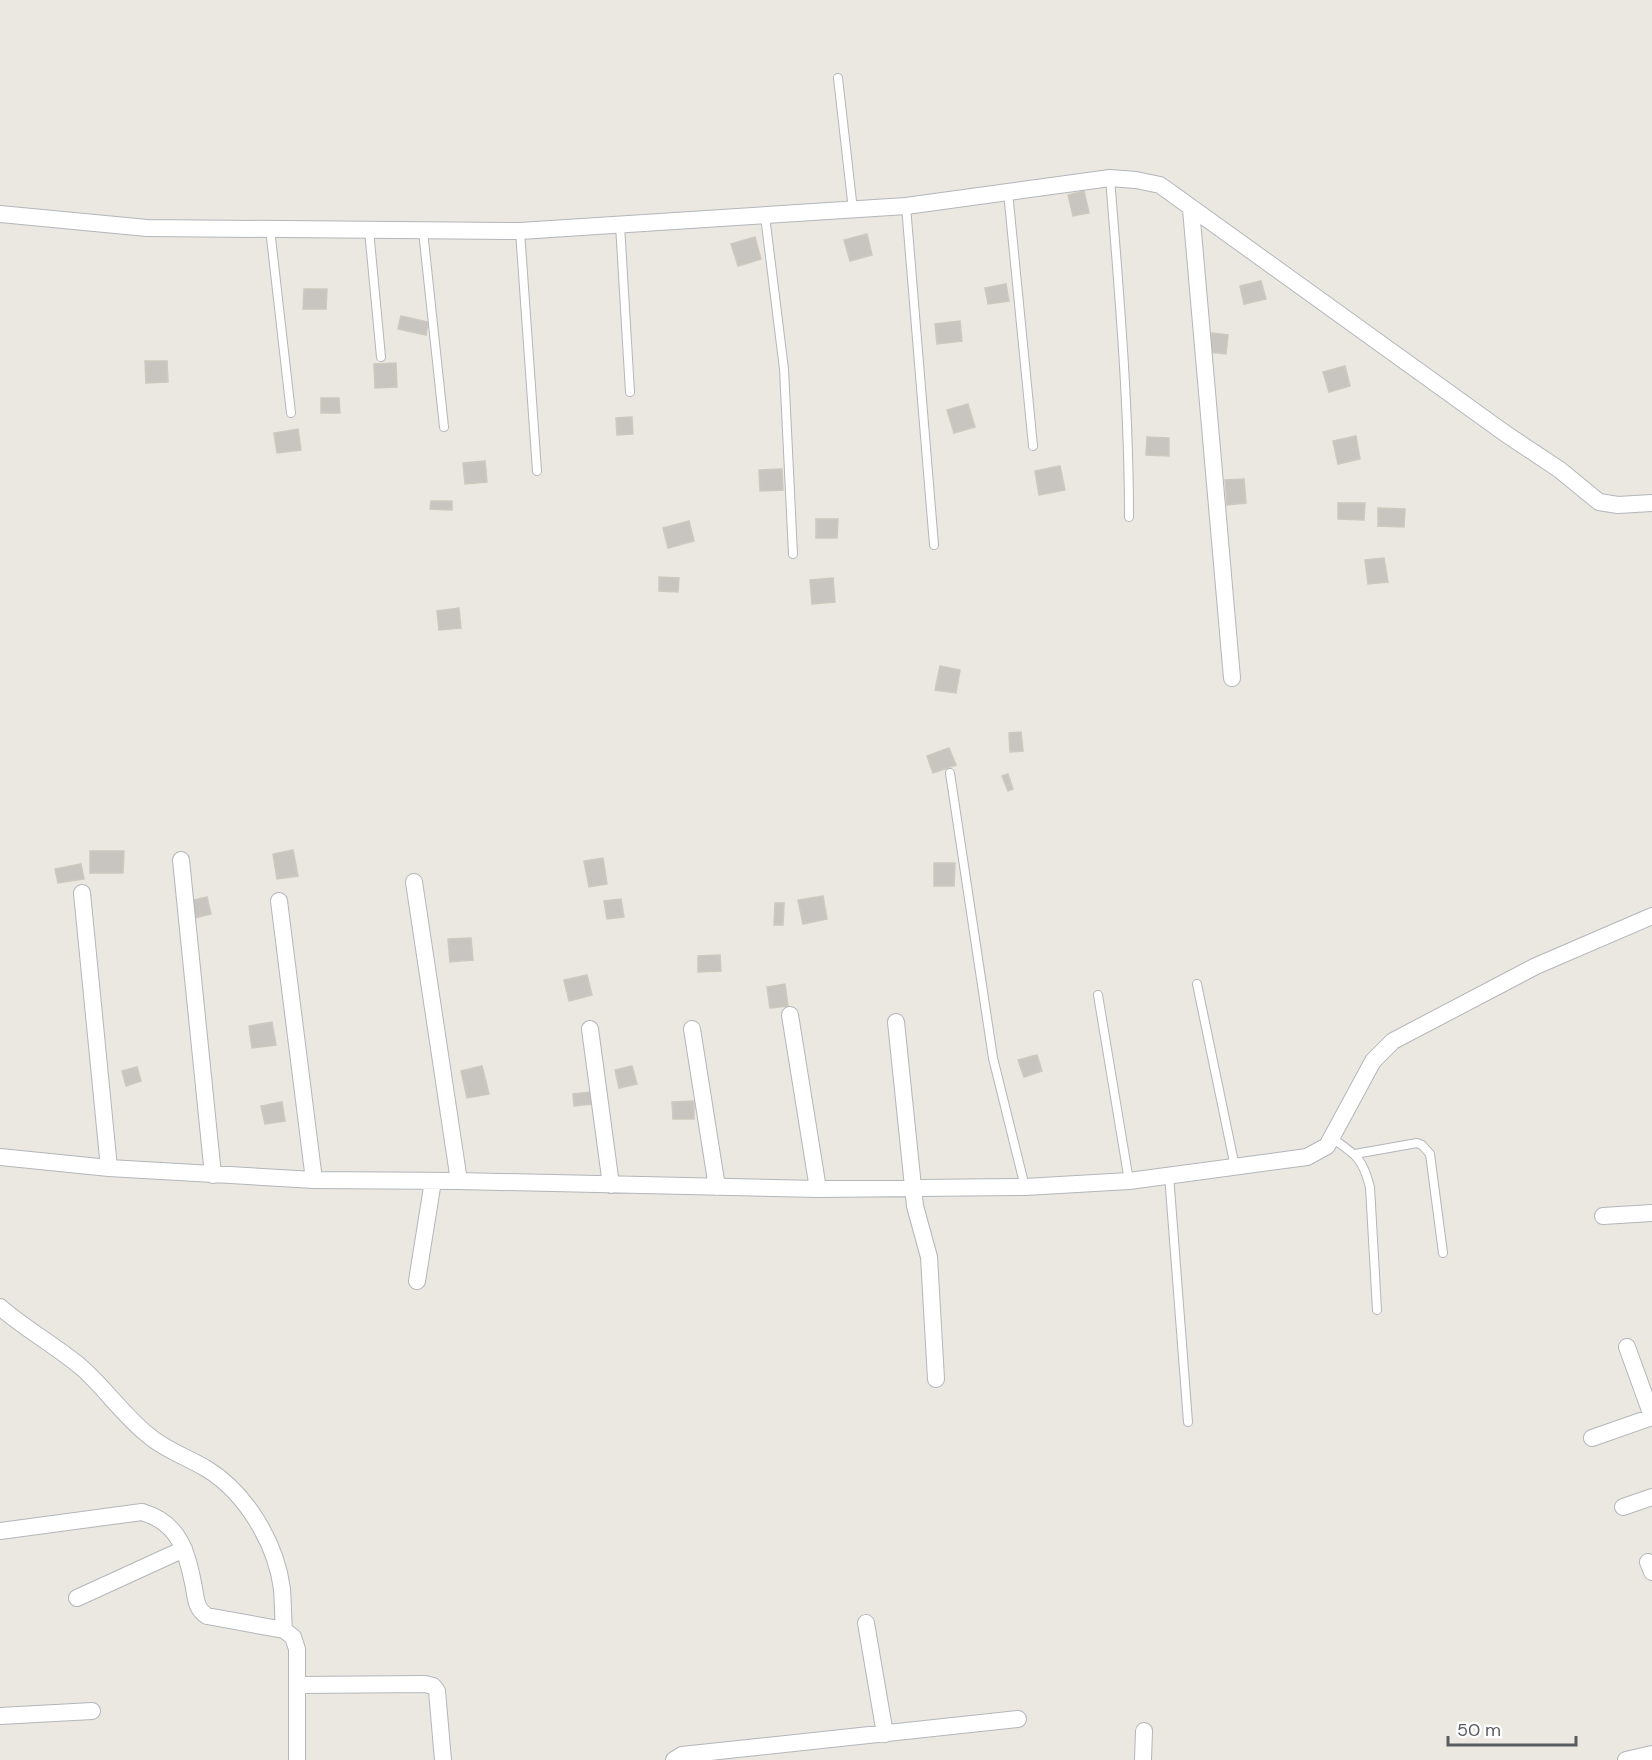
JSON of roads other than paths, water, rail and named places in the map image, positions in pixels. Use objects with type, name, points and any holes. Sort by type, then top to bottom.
[{"type":"street","points":[[0,214],[147,228],[520,231],[906,206],[1110,178],[1136,180],[1160,185],[1560,470],[1599,502],[1618,505],[1652,503]]},
{"type":"street","points":[[1191,209],[1232,678]]},
{"type":"street","points":[[181,860],[213,1175]]},
{"type":"street","points":[[414,882],[459,1181]]},
{"type":"street","points":[[82,893],[109,1167]]},
{"type":"street","points":[[279,901],[314,1180]]},
{"type":"street","points":[[0,1157],[213,1175],[314,1180],[818,1189],[1025,1186],[1129,1181],[1307,1157],[1327,1146],[1374,1061],[1393,1041],[1536,966],[1652,916]]},
{"type":"street","points":[[790,1015],[818,1189]]},
{"type":"street","points":[[896,1022],[915,1206],[929,1257],[936,1378]]},
{"type":"street","points":[[590,1029],[611,1185]]},
{"type":"street","points":[[692,1029],[717,1187]]},
{"type":"street","points":[[417,1281],[433,1181]]},
{"type":"street","points":[[1603,1216],[1652,1213]]},
{"type":"street","points":[[0,1307],[81,1367],[148,1436],[162,1446],[205,1468],[240,1496],[259,1526],[276,1565],[282,1588],[284,1630]]},
{"type":"street","points":[[1592,1438],[1652,1416],[1627,1347]]},
{"type":"street","points":[[1623,1508],[1652,1497]]},
{"type":"street","points":[[0,1531],[142,1512],[154,1515],[166,1523],[177,1535],[184,1549],[189,1562],[197,1606],[201,1612],[207,1616],[284,1630],[293,1637],[297,1685],[297,1760]]},
{"type":"street","points":[[77,1598],[184,1549]]},
{"type":"street","points":[[866,1623],[885,1734]]},
{"type":"street","points":[[297,1685],[425,1684],[433,1686],[437,1691],[443,1760]]},
{"type":"street","points":[[0,1716],[92,1711]]},
{"type":"street","points":[[674,1760],[682,1755],[1018,1719]]},
{"type":"street","points":[[1143,1760],[1144,1731]]},
{"type":"street","points":[[1626,1760],[1652,1754]]},
{"type":"lane","points":[[838,78],[853,210]]},
{"type":"lane","points":[[1110,178],[1126,373],[1129,517]]},
{"type":"lane","points":[[1008,192],[1033,446]]},
{"type":"lane","points":[[906,206],[934,545]]},
{"type":"lane","points":[[765,216],[784,369],[793,554]]},
{"type":"lane","points":[[620,225],[630,392]]},
{"type":"lane","points":[[270,229],[291,413]]},
{"type":"lane","points":[[369,230],[381,357]]},
{"type":"lane","points":[[423,231],[444,427]]},
{"type":"lane","points":[[520,231],[537,471]]},
{"type":"lane","points":[[950,773],[993,1058],[1025,1186]]},
{"type":"lane","points":[[1197,984],[1235,1167]]},
{"type":"lane","points":[[1098,995],[1129,1181]]},
{"type":"lane","points":[[1332,1138],[1355,1154],[1362,1163],[1370,1187],[1377,1310]]},
{"type":"lane","points":[[1355,1154],[1417,1143],[1427,1149],[1430,1154],[1443,1253]]},
{"type":"lane","points":[[1169,1175],[1188,1422]]}]
